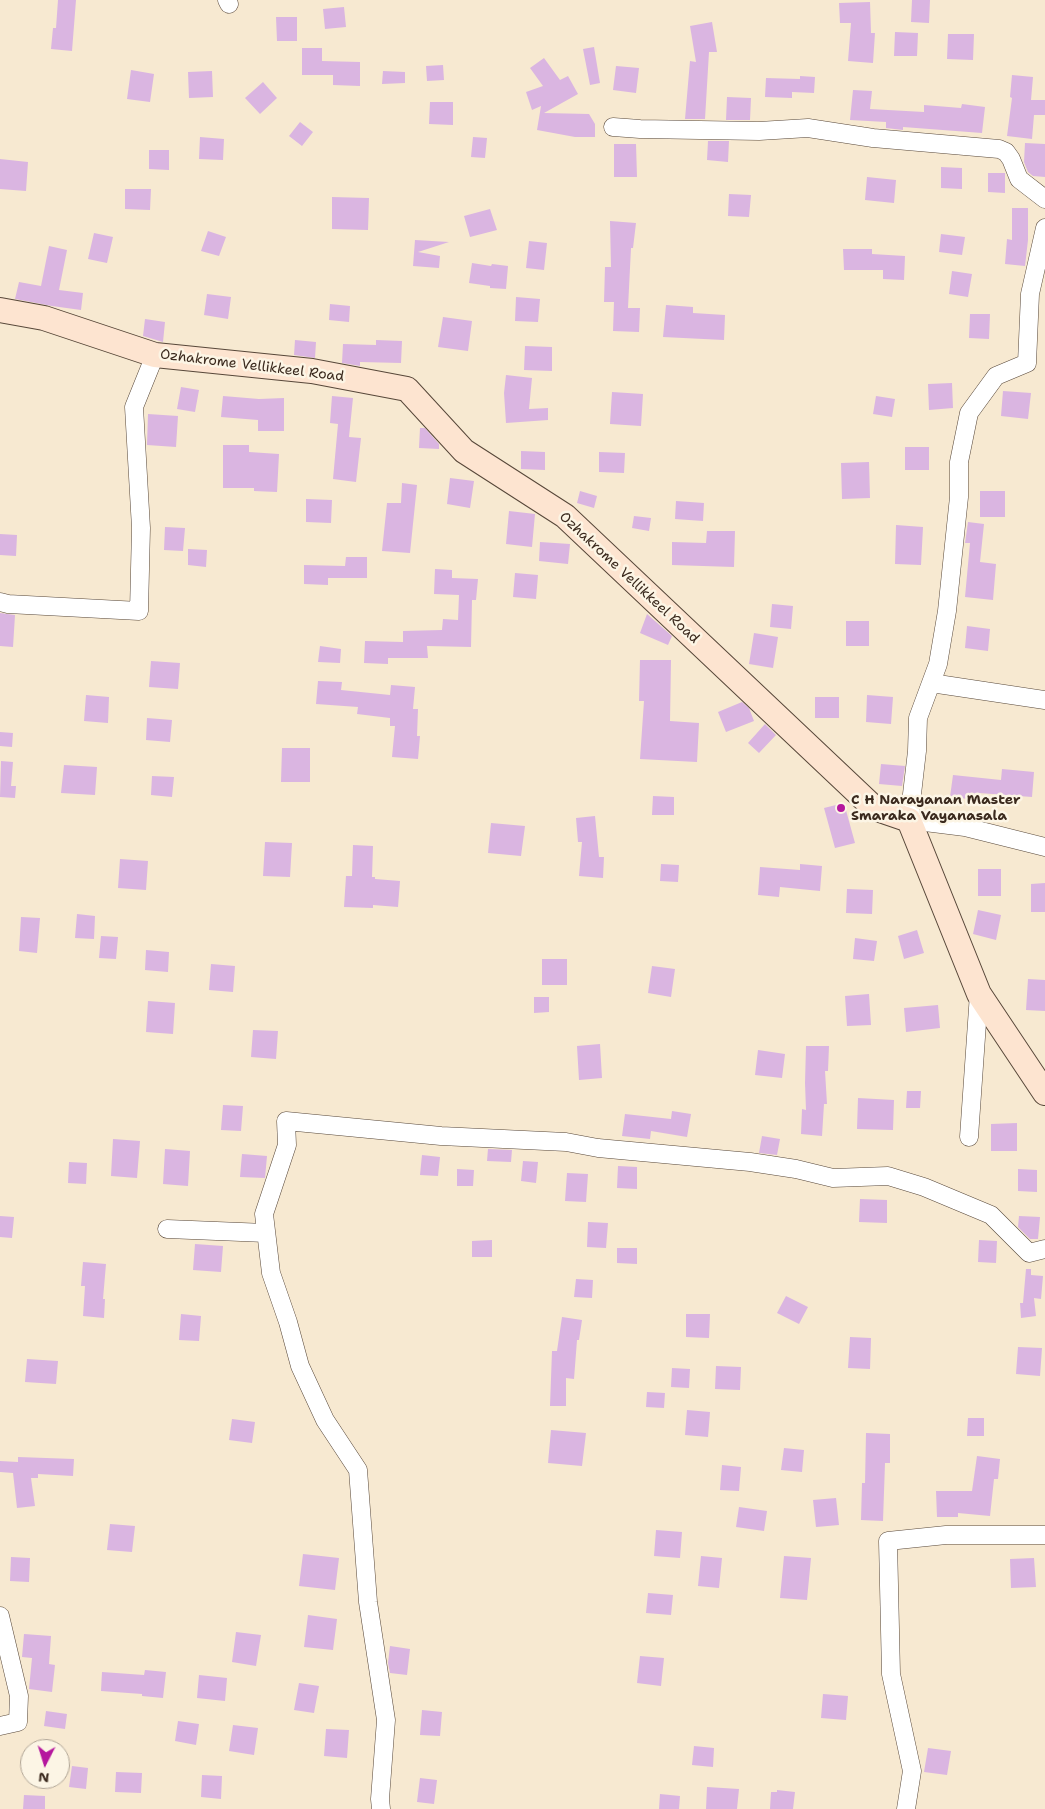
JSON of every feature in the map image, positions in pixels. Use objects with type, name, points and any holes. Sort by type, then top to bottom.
[{"type":"main road","name":"Ozhakrome Vellikkeel Road","points":[[0,310],[44,318],[155,354],[312,371],[407,389],[464,451],[565,516],[874,808],[909,820]]},
{"type":"main road","points":[[909,820],[979,994],[1045,1093]]},
{"type":"street","points":[[613,127],[661,130],[759,131],[808,128],[874,138],[999,149],[1006,152],[1011,159],[1019,179],[1045,199]]},
{"type":"street","points":[[1045,228],[1030,294],[1027,363],[996,376],[969,413],[959,462],[959,498],[947,612],[938,664],[918,718],[917,751],[909,820],[965,827],[1045,847]]},
{"type":"street","points":[[0,602],[139,611],[141,528],[134,407],[155,354]]},
{"type":"street","points":[[931,682],[1045,700]]},
{"type":"street","points":[[969,1137],[979,994]]},
{"type":"street","points":[[382,1809],[380,1799],[386,1720],[368,1602],[358,1470],[325,1420],[300,1366],[288,1322],[271,1273],[264,1214],[287,1145],[286,1121],[441,1136],[566,1142],[598,1148],[750,1162],[796,1169],[833,1178],[888,1176],[924,1187],[991,1215],[1029,1253],[1045,1249]]},
{"type":"street","points":[[167,1229],[266,1233]]},
{"type":"street","points":[[906,1809],[912,1772],[891,1674],[888,1541],[946,1535],[1045,1535]]},
{"type":"street","points":[[0,1616],[19,1696],[18,1722],[0,1726]]},
{"type":"building","points":[[58,0],[76,0],[72,51],[51,49],[53,28],[56,28]]},
{"type":"building","points":[[912,0],[930,0],[929,23],[911,22]]},
{"type":"building","points":[[870,2],[871,33],[875,33],[873,63],[848,61],[851,23],[840,23],[839,3]]},
{"type":"building","points":[[344,7],[346,27],[325,29],[323,9]]},
{"type":"building","points":[[276,17],[297,17],[297,41],[277,41]]},
{"type":"building","points":[[712,22],[717,52],[709,52],[705,119],[685,119],[690,61],[696,62],[690,26]]},
{"type":"building","points":[[895,32],[918,33],[917,56],[894,56]]},
{"type":"building","points":[[948,34],[974,34],[973,60],[947,59]]},
{"type":"building","points":[[594,47],[600,83],[590,85],[583,49]]},
{"type":"building","points":[[302,48],[322,48],[322,61],[360,62],[360,86],[333,85],[333,75],[302,75]]},
{"type":"building","points":[[544,58],[560,80],[568,76],[578,94],[544,113],[589,114],[595,124],[595,137],[575,137],[537,130],[541,106],[532,110],[526,92],[543,86],[530,68]]},
{"type":"building","points":[[443,65],[444,80],[427,81],[426,66]]},
{"type":"building","points":[[616,66],[639,68],[636,93],[613,90]]},
{"type":"building","points":[[131,70],[154,74],[150,102],[127,99]]},
{"type":"building","points":[[212,71],[213,97],[189,98],[188,72]]},
{"type":"building","points":[[383,71],[405,72],[405,83],[382,84]]},
{"type":"building","points":[[1012,75],[1033,77],[1031,100],[1045,100],[1045,115],[1034,115],[1032,139],[1007,136],[1012,98],[1010,97]]},
{"type":"building","points":[[800,76],[815,77],[814,93],[792,92],[792,98],[765,97],[766,78],[800,79]]},
{"type":"building","points":[[263,82],[277,98],[260,114],[245,98]]},
{"type":"building","points":[[853,90],[872,91],[870,109],[924,112],[924,105],[961,108],[962,104],[985,107],[982,133],[903,127],[903,130],[886,128],[886,122],[850,120]]},
{"type":"building","points":[[727,97],[751,98],[750,120],[726,120]]},
{"type":"building","points":[[430,102],[453,102],[453,125],[429,124]]},
{"type":"building","points":[[300,122],[313,132],[302,146],[289,136]]},
{"type":"building","points":[[200,137],[224,139],[223,160],[199,159]]},
{"type":"building","points":[[473,137],[487,138],[485,158],[471,157]]},
{"type":"building","points":[[708,141],[729,141],[728,162],[707,160]]},
{"type":"building","points":[[1025,143],[1045,144],[1045,177],[1033,176],[1028,172],[1024,162]]},
{"type":"building","points":[[614,144],[636,144],[637,177],[614,177]]},
{"type":"building","points":[[149,150],[169,150],[169,170],[149,169]]},
{"type":"building","points":[[0,159],[28,162],[26,191],[0,189]]},
{"type":"building","points":[[941,167],[962,168],[962,189],[941,188]]},
{"type":"building","points":[[988,173],[1005,173],[1005,193],[988,192]]},
{"type":"building","points":[[867,177],[896,180],[894,203],[865,200]]},
{"type":"building","points":[[125,189],[151,189],[150,210],[125,209]]},
{"type":"building","points":[[729,194],[751,195],[749,217],[728,216]]},
{"type":"building","points":[[332,197],[369,198],[368,230],[332,229]]},
{"type":"building","points":[[1012,208],[1028,208],[1028,240],[1025,266],[1005,264],[1007,239],[1012,240]]},
{"type":"building","points":[[490,209],[497,230],[470,237],[464,216]]},
{"type":"building","points":[[610,221],[636,223],[633,248],[631,248],[628,308],[640,308],[639,332],[613,331],[614,302],[604,302],[605,267],[611,267]]},
{"type":"building","points":[[208,231],[226,237],[219,256],[201,251]]},
{"type":"building","points":[[94,233],[113,237],[107,263],[88,259]]},
{"type":"building","points":[[941,234],[965,237],[962,255],[939,252]]},
{"type":"building","points":[[415,240],[449,242],[418,252],[440,256],[439,268],[413,266]]},
{"type":"building","points":[[529,241],[547,243],[544,270],[526,268]]},
{"type":"building","points":[[49,246],[67,250],[59,290],[83,293],[81,310],[15,299],[19,282],[41,286]]},
{"type":"building","points":[[843,249],[872,249],[872,254],[905,256],[904,280],[883,279],[883,270],[844,270]]},
{"type":"building","points":[[472,263],[508,266],[506,289],[490,288],[490,286],[469,283]]},
{"type":"building","points":[[952,271],[972,274],[968,297],[949,294]]},
{"type":"building","points":[[207,294],[231,297],[228,319],[204,315]]},
{"type":"building","points":[[516,297],[540,299],[538,322],[515,321]]},
{"type":"building","points":[[330,304],[350,306],[349,322],[329,320]]},
{"type":"building","points":[[666,305],[693,307],[693,313],[725,315],[724,340],[663,337]]},
{"type":"building","points":[[970,314],[990,314],[989,339],[969,338]]},
{"type":"building","points":[[443,317],[472,321],[468,351],[438,347]]},
{"type":"building","points":[[145,319],[165,322],[163,342],[143,336]]},
{"type":"building","points":[[295,340],[316,342],[315,358],[294,355]]},
{"type":"building","points":[[376,340],[402,341],[401,363],[360,362],[360,366],[342,363],[343,344],[376,345]]},
{"type":"building","points":[[525,346],[552,347],[552,371],[524,370]]},
{"type":"building","points":[[506,375],[532,378],[529,409],[548,408],[548,420],[506,423],[504,393]]},
{"type":"building","points":[[952,383],[953,408],[929,410],[928,384]]},
{"type":"building","points":[[181,387],[199,390],[195,412],[177,409]]},
{"type":"building","points":[[1003,391],[1031,393],[1028,419],[1001,416]]},
{"type":"building","points":[[612,392],[643,394],[641,426],[610,424]]},
{"type":"building","points":[[223,396],[259,399],[284,398],[284,431],[258,431],[258,420],[221,417]]},
{"type":"building","points":[[332,396],[353,398],[349,437],[361,438],[356,482],[333,479],[338,424],[330,423]]},
{"type":"building","points":[[876,396],[895,399],[892,417],[873,414]]},
{"type":"building","points":[[148,414],[178,416],[176,447],[147,445]]},
{"type":"building","points":[[420,428],[425,428],[439,444],[439,449],[419,448]]},
{"type":"building","points":[[223,445],[249,445],[249,452],[279,454],[277,492],[254,491],[254,488],[223,488]]},
{"type":"building","points":[[905,447],[929,447],[929,470],[905,470]]},
{"type":"building","points":[[521,451],[545,452],[545,470],[521,469]]},
{"type":"building","points":[[599,452],[625,453],[624,473],[599,472]]},
{"type":"building","points":[[869,462],[870,498],[842,499],[841,463]]},
{"type":"building","points":[[450,478],[474,481],[470,508],[447,504]]},
{"type":"building","points":[[402,483],[417,485],[410,553],[382,551],[387,503],[401,503]]},
{"type":"building","points":[[580,491],[597,496],[594,508],[577,503]]},
{"type":"building","points":[[980,491],[1005,491],[1005,517],[980,517]]},
{"type":"building","points":[[306,499],[332,500],[331,523],[306,522]]},
{"type":"building","points":[[676,501],[704,503],[703,521],[675,519]]},
{"type":"building","points":[[509,511],[535,514],[532,547],[506,544]]},
{"type":"building","points":[[634,516],[651,518],[649,531],[632,528]]},
{"type":"building","points":[[968,522],[984,524],[980,562],[996,564],[993,600],[965,597],[970,543],[965,543]]},
{"type":"building","points":[[896,525],[923,527],[921,565],[895,564]]},
{"type":"building","points":[[165,527],[185,528],[183,551],[164,550]]},
{"type":"building","points":[[707,531],[735,531],[734,567],[672,565],[672,542],[706,543]]},
{"type":"building","points":[[0,534],[17,535],[16,556],[0,555]]},
{"type":"building","points":[[540,542],[570,544],[568,564],[539,561]]},
{"type":"building","points":[[188,549],[207,550],[206,567],[188,565]]},
{"type":"building","points":[[346,557],[367,557],[367,578],[328,578],[328,585],[304,584],[304,565],[345,566]]},
{"type":"building","points":[[435,569],[452,570],[452,578],[478,579],[476,600],[472,600],[471,647],[427,646],[428,658],[388,658],[388,664],[364,663],[365,641],[403,642],[403,631],[442,630],[443,619],[458,620],[459,595],[434,594]]},
{"type":"building","points":[[515,573],[538,575],[536,599],[513,597]]},
{"type":"building","points":[[772,604],[793,606],[791,629],[770,627]]},
{"type":"building","points":[[0,613],[15,615],[13,647],[0,646]]},
{"type":"building","points":[[647,614],[672,636],[668,645],[640,633]]},
{"type":"building","points":[[846,621],[869,621],[869,646],[846,646]]},
{"type":"building","points":[[967,626],[990,629],[988,651],[965,648]]},
{"type":"building","points":[[754,633],[778,637],[773,668],[749,664]]},
{"type":"building","points":[[320,646],[341,649],[340,663],[318,662]]},
{"type":"building","points":[[640,660],[671,660],[670,721],[699,723],[697,762],[640,759],[644,701],[639,701]]},
{"type":"building","points":[[151,661],[180,663],[178,689],[149,687]]},
{"type":"building","points":[[318,681],[342,682],[341,690],[390,695],[391,685],[415,687],[413,709],[418,709],[417,736],[420,736],[418,759],[392,757],[395,726],[390,726],[390,718],[357,714],[358,707],[316,704]]},
{"type":"building","points":[[86,695],[109,697],[108,723],[84,721]]},
{"type":"building","points":[[867,695],[893,697],[891,724],[866,722]]},
{"type":"building","points":[[815,697],[839,697],[839,718],[815,718]]},
{"type":"building","points":[[742,702],[749,708],[754,721],[726,732],[718,712]]},
{"type":"building","points":[[147,718],[172,720],[170,742],[146,740]]},
{"type":"building","points":[[765,724],[776,735],[759,753],[748,743]]},
{"type":"building","points":[[0,732],[13,733],[12,747],[0,746]]},
{"type":"building","points":[[282,748],[310,748],[310,782],[281,782]]},
{"type":"building","points":[[1,761],[13,762],[11,786],[16,786],[15,798],[0,797]]},
{"type":"building","points":[[881,764],[905,766],[902,786],[879,784]]},
{"type":"building","points":[[64,765],[97,767],[95,795],[61,793]]},
{"type":"building","points":[[1002,769],[1034,772],[1032,797],[979,793],[978,800],[950,797],[953,775],[1001,780]]},
{"type":"building","points":[[152,776],[174,777],[172,797],[151,795]]},
{"type":"building","points":[[653,796],[674,797],[674,815],[652,815]]},
{"type":"building","points":[[844,803],[855,843],[835,848],[824,808]]},
{"type":"building","points":[[595,816],[599,857],[604,857],[603,878],[579,876],[582,842],[578,842],[576,818]]},
{"type":"building","points":[[491,823],[525,826],[521,856],[488,853]]},
{"type":"building","points":[[265,842],[292,843],[290,877],[263,876]]},
{"type":"building","points":[[353,845],[373,846],[372,877],[375,877],[375,879],[400,881],[398,907],[373,905],[373,908],[344,907],[346,876],[352,876]]},
{"type":"building","points":[[120,859],[148,861],[146,890],[118,888]]},
{"type":"building","points":[[661,864],[679,865],[678,882],[660,881]]},
{"type":"building","points":[[800,864],[822,866],[820,891],[780,887],[779,897],[758,895],[760,867],[800,870]]},
{"type":"building","points":[[978,869],[1001,869],[1001,896],[978,896]]},
{"type":"building","points":[[1045,883],[1045,912],[1031,912],[1031,884]]},
{"type":"building","points":[[847,889],[873,890],[872,914],[846,913]]},
{"type":"building","points":[[978,910],[1001,915],[996,940],[973,934]]},
{"type":"building","points":[[77,914],[95,916],[94,939],[75,938]]},
{"type":"building","points":[[21,917],[40,918],[37,953],[19,951]]},
{"type":"building","points":[[917,930],[924,953],[904,959],[898,936]]},
{"type":"building","points":[[101,936],[118,937],[116,959],[99,958]]},
{"type":"building","points":[[855,938],[877,941],[874,961],[853,959]]},
{"type":"building","points":[[146,950],[169,952],[168,972],[145,970]]},
{"type":"building","points":[[542,959],[567,959],[567,985],[542,985]]},
{"type":"building","points":[[211,964],[235,966],[233,992],[209,990]]},
{"type":"building","points":[[652,966],[675,969],[671,997],[648,993]]},
{"type":"building","points":[[1028,979],[1045,980],[1045,1011],[1026,1010]]},
{"type":"building","points":[[869,994],[871,1025],[847,1026],[845,996]]},
{"type":"building","points":[[534,997],[549,997],[549,1012],[534,1013]]},
{"type":"building","points":[[148,1001],[175,1003],[173,1034],[146,1032]]},
{"type":"building","points":[[938,1005],[940,1028],[906,1032],[904,1008]]},
{"type":"building","points":[[253,1030],[278,1031],[276,1059],[251,1057]]},
{"type":"building","points":[[600,1044],[602,1078],[579,1080],[577,1046]]},
{"type":"building","points":[[806,1046],[829,1046],[828,1071],[825,1071],[827,1104],[824,1104],[822,1136],[801,1134],[802,1109],[806,1110]]},
{"type":"building","points":[[758,1050],[785,1054],[782,1078],[755,1075]]},
{"type":"building","points":[[907,1091],[921,1091],[920,1108],[906,1108]]},
{"type":"building","points":[[858,1098],[894,1100],[893,1130],[857,1129]]},
{"type":"building","points":[[223,1105],[243,1106],[241,1131],[221,1130]]},
{"type":"building","points":[[672,1111],[691,1114],[687,1137],[651,1131],[650,1139],[622,1136],[625,1114],[671,1119]]},
{"type":"building","points":[[1017,1123],[1017,1151],[991,1151],[991,1124]]},
{"type":"building","points":[[762,1136],[780,1139],[777,1155],[759,1153]]},
{"type":"building","points":[[113,1139],[140,1141],[137,1178],[111,1176]]},
{"type":"building","points":[[165,1149],[190,1151],[188,1186],[163,1184]]},
{"type":"building","points":[[488,1149],[512,1150],[511,1162],[487,1161]]},
{"type":"building","points":[[242,1154],[267,1156],[265,1178],[240,1177]]},
{"type":"building","points":[[422,1155],[440,1157],[438,1176],[420,1175]]},
{"type":"building","points":[[523,1161],[538,1162],[536,1183],[521,1181]]},
{"type":"building","points":[[69,1162],[87,1163],[86,1184],[68,1183]]},
{"type":"building","points":[[618,1166],[637,1167],[637,1189],[617,1188]]},
{"type":"building","points":[[457,1169],[474,1170],[473,1186],[457,1186]]},
{"type":"building","points":[[1018,1169],[1037,1170],[1037,1192],[1018,1191]]},
{"type":"building","points":[[567,1173],[588,1174],[586,1202],[565,1201]]},
{"type":"building","points":[[860,1199],[887,1200],[887,1223],[859,1222]]},
{"type":"building","points":[[0,1216],[14,1217],[12,1238],[0,1237]]},
{"type":"building","points":[[1019,1216],[1040,1217],[1038,1239],[1030,1239],[1018,1227]]},
{"type":"building","points":[[588,1222],[608,1223],[606,1248],[587,1247]]},
{"type":"building","points":[[492,1240],[492,1257],[472,1257],[472,1241]]},
{"type":"building","points":[[979,1240],[997,1241],[996,1263],[978,1262]]},
{"type":"building","points":[[195,1244],[223,1246],[221,1272],[193,1270]]},
{"type":"building","points":[[617,1248],[637,1248],[637,1264],[617,1263]]},
{"type":"building","points":[[83,1262],[106,1264],[103,1299],[105,1299],[104,1318],[83,1316],[85,1286],[81,1286]]},
{"type":"building","points":[[1026,1269],[1031,1269],[1031,1275],[1043,1276],[1041,1299],[1034,1298],[1036,1316],[1021,1318],[1020,1303],[1023,1303]]},
{"type":"building","points":[[576,1279],[593,1280],[592,1298],[574,1297]]},
{"type":"building","points":[[786,1296],[808,1307],[799,1324],[777,1313]]},
{"type":"building","points":[[181,1314],[201,1316],[199,1341],[179,1340]]},
{"type":"building","points":[[686,1314],[710,1314],[709,1338],[686,1337]]},
{"type":"building","points":[[562,1317],[582,1320],[579,1340],[577,1340],[574,1379],[566,1378],[566,1406],[550,1406],[552,1351],[557,1351]]},
{"type":"building","points":[[850,1337],[871,1338],[870,1369],[848,1368]]},
{"type":"building","points":[[1018,1347],[1042,1348],[1040,1376],[1016,1374]]},
{"type":"building","points":[[27,1359],[58,1361],[56,1384],[25,1382]]},
{"type":"building","points":[[716,1366],[741,1367],[740,1390],[715,1389]]},
{"type":"building","points":[[672,1368],[690,1369],[689,1388],[671,1387]]},
{"type":"building","points":[[647,1392],[665,1393],[664,1408],[646,1407]]},
{"type":"building","points":[[687,1410],[710,1412],[708,1437],[685,1435]]},
{"type":"building","points":[[968,1418],[984,1418],[984,1436],[967,1436]]},
{"type":"building","points":[[232,1419],[255,1422],[252,1443],[229,1440]]},
{"type":"building","points":[[551,1430],[586,1433],[582,1466],[548,1463]]},
{"type":"building","points":[[866,1433],[890,1434],[890,1463],[885,1463],[883,1521],[861,1520],[862,1483],[865,1483]]},
{"type":"building","points":[[784,1448],[804,1450],[802,1472],[781,1470]]},
{"type":"building","points":[[977,1456],[1000,1459],[998,1479],[994,1479],[990,1516],[958,1513],[958,1517],[937,1517],[936,1491],[972,1491]]},
{"type":"building","points":[[18,1457],[74,1459],[73,1476],[38,1474],[38,1478],[31,1478],[35,1506],[17,1508],[13,1473],[0,1472],[0,1461],[18,1462]]},
{"type":"building","points":[[722,1465],[741,1467],[739,1491],[720,1490]]},
{"type":"building","points":[[836,1498],[839,1525],[816,1527],[813,1500]]},
{"type":"building","points":[[739,1507],[767,1511],[764,1531],[736,1527]]},
{"type":"building","points":[[110,1524],[135,1526],[132,1552],[107,1550]]},
{"type":"building","points":[[656,1530],[682,1532],[680,1558],[654,1556]]},
{"type":"building","points":[[303,1554],[339,1558],[335,1590],[299,1586]]},
{"type":"building","points":[[701,1556],[722,1558],[719,1588],[698,1586]]},
{"type":"building","points":[[784,1556],[811,1558],[807,1600],[780,1598]]},
{"type":"building","points":[[11,1557],[30,1558],[29,1582],[10,1581]]},
{"type":"building","points":[[1034,1558],[1036,1587],[1011,1588],[1010,1559]]},
{"type":"building","points":[[648,1593],[673,1595],[671,1615],[646,1613]]},
{"type":"building","points":[[308,1615],[337,1619],[333,1650],[304,1647]]},
{"type":"building","points":[[236,1632],[261,1635],[256,1666],[232,1662]]},
{"type":"building","points":[[24,1634],[51,1636],[49,1664],[55,1665],[52,1692],[29,1689],[32,1658],[22,1657]]},
{"type":"building","points":[[390,1646],[410,1649],[407,1675],[390,1673],[388,1663]]},
{"type":"building","points":[[640,1656],[664,1658],[661,1686],[637,1683]]},
{"type":"building","points":[[145,1670],[166,1672],[163,1698],[142,1696],[142,1694],[101,1691],[102,1672],[144,1675]]},
{"type":"building","points":[[199,1675],[227,1678],[225,1701],[197,1698]]},
{"type":"building","points":[[299,1683],[319,1686],[314,1713],[294,1710]]},
{"type":"building","points":[[823,1694],[848,1696],[846,1720],[821,1718]]},
{"type":"building","points":[[422,1710],[442,1712],[440,1736],[420,1735]]},
{"type":"building","points":[[46,1711],[67,1714],[65,1729],[44,1726]]},
{"type":"building","points":[[178,1721],[199,1724],[196,1745],[175,1741]]},
{"type":"building","points":[[233,1725],[258,1728],[254,1755],[229,1751]]},
{"type":"building","points":[[326,1729],[349,1730],[347,1758],[324,1756]]},
{"type":"building","points":[[694,1746],[714,1748],[713,1767],[692,1765]]},
{"type":"building","points":[[928,1748],[951,1751],[947,1775],[924,1772]]},
{"type":"building","points":[[72,1766],[88,1768],[86,1789],[70,1787]]},
{"type":"building","points":[[116,1772],[142,1773],[141,1793],[115,1792]]},
{"type":"building","points":[[202,1775],[222,1776],[221,1799],[201,1797]]},
{"type":"building","points":[[420,1778],[437,1780],[434,1804],[417,1802]]},
{"type":"building","points":[[707,1787],[739,1789],[737,1809],[706,1809]]},
{"type":"building","points":[[777,1790],[795,1792],[793,1809],[770,1809],[771,1792],[777,1792]]},
{"type":"building","points":[[660,1794],[680,1796],[679,1809],[659,1809]]},
{"type":"building","points":[[24,1795],[45,1796],[45,1809],[23,1809]]},
{"type":"place","name":"C H Narayanan Master Smaraka Vayanasala","points":[[841,808]]}]
